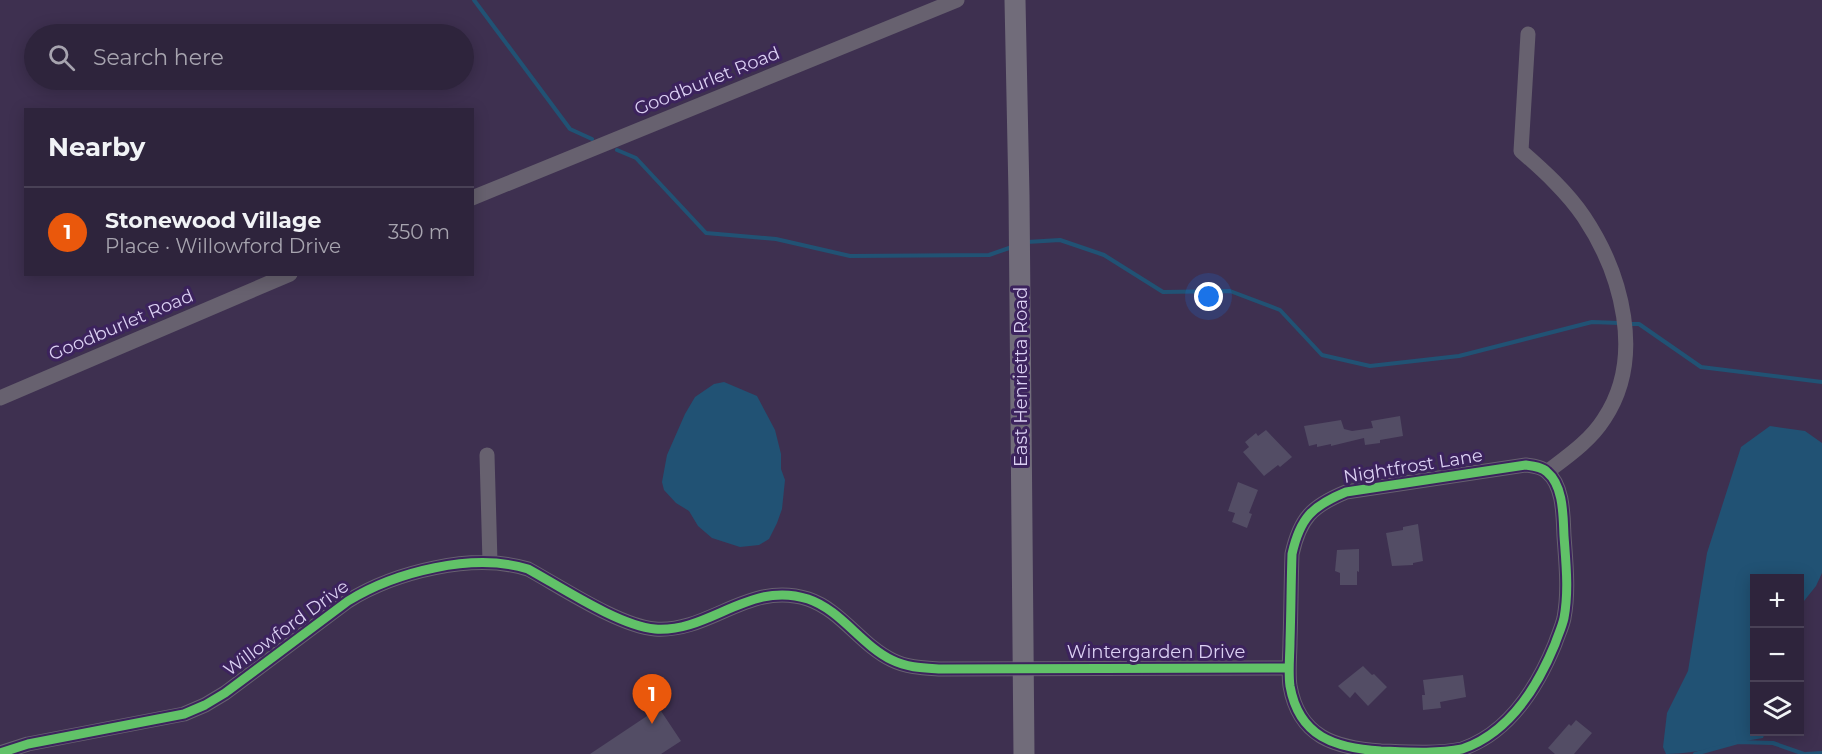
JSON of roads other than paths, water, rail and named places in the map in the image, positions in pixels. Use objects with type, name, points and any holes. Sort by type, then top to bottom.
[{"type":"main road","name":"East Henrietta Road","points":[[1015,0],[1020,234],[1024,754]]},
{"type":"street","name":"Goodburlet Road","points":[[474,197],[957,0]]},
{"type":"street","points":[[1528,34],[1521,151],[1554,182],[1583,216],[1603,249],[1615,280],[1626,342],[1624,370],[1617,396],[1605,419],[1589,439],[1547,472]]},
{"type":"street","name":"Goodburlet Road","points":[[0,398],[285,276]]},
{"type":"street","points":[[487,455],[490,562]]},
{"type":"street","name":"Nightfrost Lane","points":[[1526,465],[1538,467],[1547,472],[1554,481],[1563,512],[1567,589],[1563,620],[1538,681],[1519,709],[1500,729],[1481,741],[1447,753],[1355,749],[1338,746],[1323,738],[1300,715],[1290,685],[1292,554],[1303,520],[1316,507],[1346,492],[1526,465]]},
{"type":"street","name":"Willowford Drive","points":[[0,753],[28,744],[184,714],[225,693],[363,591],[400,576],[464,564],[490,562],[513,564],[528,569],[619,619],[637,626],[655,629],[687,626],[749,599],[767,595],[790,595],[809,599],[822,606],[881,653],[893,661],[914,668],[1023,669]]},
{"type":"street","name":"Wintergarden Drive","points":[[1023,669],[1289,668]]},
{"type":"water","points":[[724,382],[757,396],[775,430],[781,454],[781,469],[785,480],[782,509],[769,539],[759,545],[740,547],[712,538],[698,526],[689,511],[676,503],[664,490],[662,482],[667,455],[695,397],[714,384]]},
{"type":"water","points":[[1770,426],[1805,431],[1822,443],[1822,573],[1816,586],[1804,601],[1804,574],[1750,574],[1750,736],[1764,736],[1763,738],[1678,754],[1666,754],[1663,747],[1667,713],[1688,671],[1707,553],[1741,447]]},
{"type":"waterway","points":[[474,0],[570,129],[592,139]]},
{"type":"waterway","points":[[617,150],[636,158],[706,233],[776,239],[850,256],[989,255],[1012,247]]},
{"type":"waterway","points":[[1027,242],[1060,240],[1104,255],[1163,292],[1230,291],[1280,310],[1322,355],[1370,366],[1459,356],[1592,322],[1619,323]]},
{"type":"waterway","points":[[1627,324],[1639,324],[1701,367],[1822,382]]},
{"type":"waterway","points":[[1695,754],[1738,742],[1773,743],[1804,754]]},
{"type":"waterway","points":[[1806,754],[1822,753]]},
{"type":"place","name":"Stonewood Village","points":[[652,724]]}]
